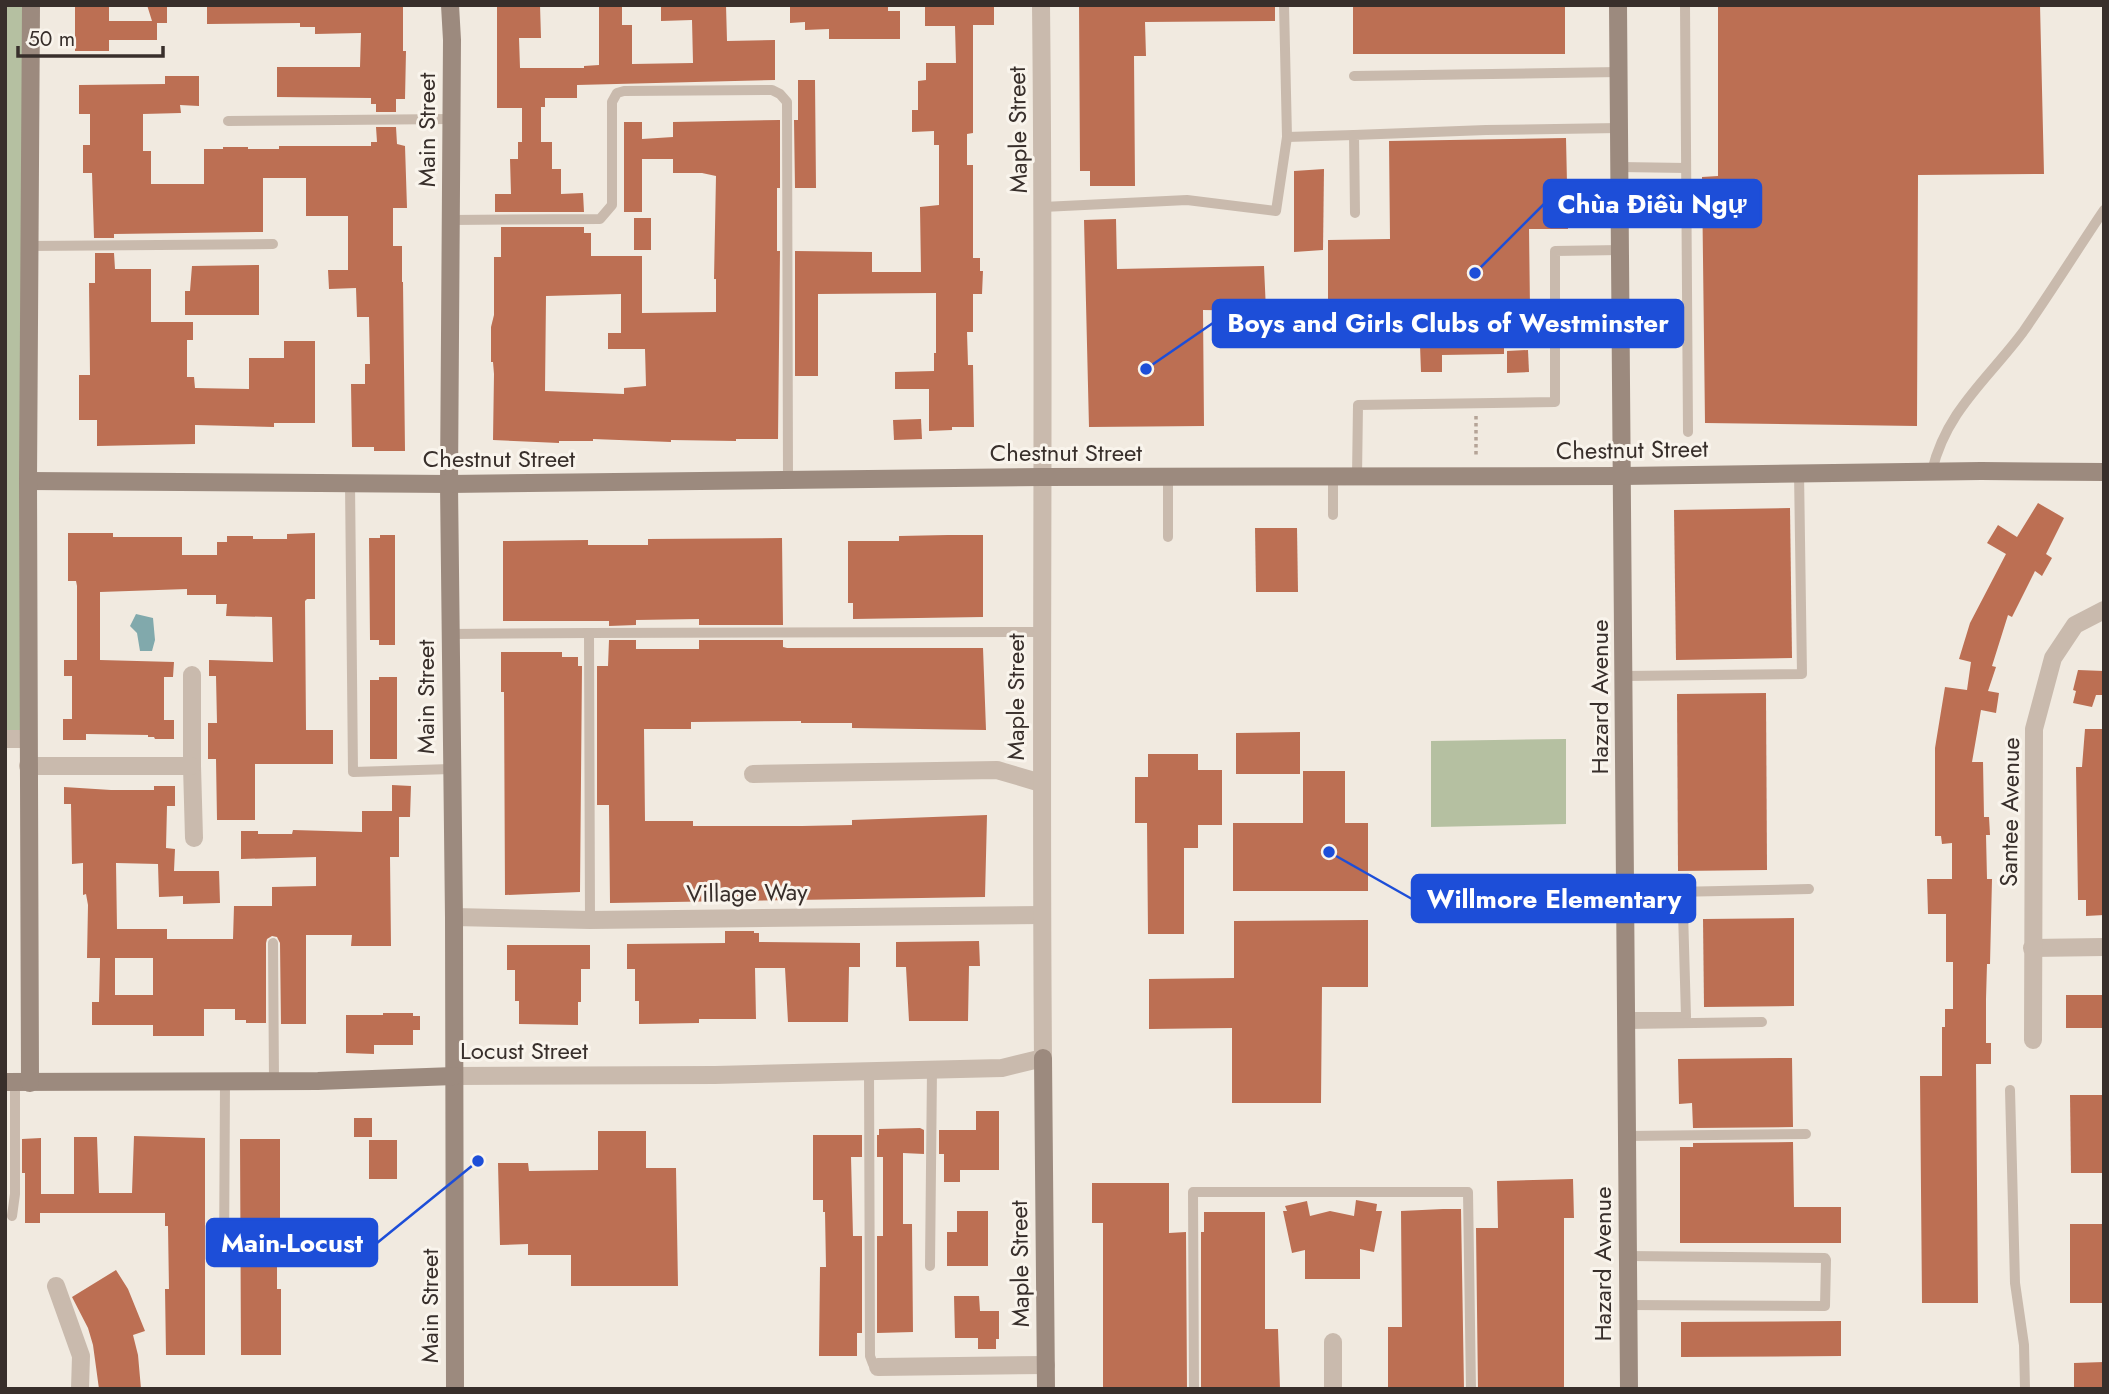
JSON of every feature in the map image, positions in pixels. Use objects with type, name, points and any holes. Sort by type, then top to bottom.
[{"type":"street","points":[[17,1083],[28,766],[31,5]]},
{"type":"street","name":"Main Street","points":[[450,5],[449,484],[454,917],[455,1389]]},
{"type":"street","name":"Maple Street","points":[[1041,5],[1041,915],[1046,1389]]},
{"type":"street","name":"Hazard Avenue","points":[[1618,5],[1629,1389]]},
{"type":"street","name":"Chestnut Street","points":[[28,481],[449,484],[1042,477],[2104,472]]},
{"type":"street","name":"Santee Avenue","points":[[2033,1040],[2034,729],[2053,658],[2075,625],[2104,610]]},
{"type":"street","points":[[192,675],[194,838]]},
{"type":"street","points":[[5,739],[28,739]]},
{"type":"street","points":[[28,766],[192,766]]},
{"type":"street","points":[[753,774],[997,770],[1041,783]]},
{"type":"street","name":"Village Way","points":[[454,917],[590,920],[1041,915]]},
{"type":"street","points":[[2032,948],[2104,947]]},
{"type":"street","name":"Locust Street","points":[[17,1083],[715,1075],[1002,1068],[1043,1058]]},
{"type":"street","points":[[56,1286],[81,1356],[80,1389]]},
{"type":"street","points":[[1333,1342],[1333,1389]]},
{"type":"street","points":[[878,1367],[1046,1365]]},
{"type":"lane","points":[[1043,207],[1187,200],[1276,211],[1287,137],[1284,5]]},
{"type":"lane","points":[[1685,5],[1688,432]]},
{"type":"lane","points":[[1354,76],[1619,72]]},
{"type":"lane","points":[[451,220],[600,219],[612,205],[612,102],[617,93],[772,90],[780,94],[787,102],[788,480]]},
{"type":"lane","points":[[228,121],[451,119]]},
{"type":"lane","points":[[1287,137],[1619,128]]},
{"type":"lane","points":[[1354,135],[1355,214]]},
{"type":"lane","points":[[1620,167],[1686,168]]},
{"type":"lane","points":[[1933,471],[1938,447],[1957,412],[2022,333],[2104,209]]},
{"type":"lane","points":[[28,246],[273,244]]},
{"type":"lane","points":[[1357,477],[1358,405],[1555,402],[1555,251],[1621,250]]},
{"type":"lane","points":[[1624,676],[1802,674],[1799,472]]},
{"type":"lane","points":[[1168,477],[1168,537]]},
{"type":"lane","points":[[1333,477],[1333,515]]},
{"type":"lane","points":[[350,483],[353,772],[451,769]]},
{"type":"lane","points":[[450,634],[1041,632]]},
{"type":"lane","points":[[589,633],[590,920]]},
{"type":"lane","points":[[1626,893],[1809,889]]},
{"type":"lane","points":[[1626,912],[1683,911],[1686,1017],[1626,1021]]},
{"type":"lane","points":[[273,943],[274,1081]]},
{"type":"lane","points":[[1626,1021],[1762,1022]]},
{"type":"lane","points":[[930,1266],[932,1069]]},
{"type":"lane","points":[[869,1071],[870,1356],[873,1364],[878,1367]]},
{"type":"lane","points":[[225,1082],[225,1260]]},
{"type":"lane","points":[[12,1216],[15,1194],[17,1083]]},
{"type":"lane","points":[[2010,1090],[2015,1283],[2024,1345],[2025,1389]]},
{"type":"lane","points":[[1627,1136],[1806,1135]]},
{"type":"lane","points":[[1194,1389],[1193,1192],[1468,1192],[1471,1389]]},
{"type":"lane","points":[[1628,1256],[1825,1258],[1826,1271],[1825,1306],[1628,1305]]},
{"type":"path","points":[[1476,403],[1477,476]]},
{"type":"path","points":[[5,536],[5,690]]},
{"type":"green space","points":[[5,5],[28,5],[30,737],[5,737]]},
{"type":"green space","points":[[1566,739],[1566,824],[1431,827],[1431,741]]},
{"type":"water","points":[[136,614],[153,618],[155,640],[152,651],[140,651],[137,633],[130,626]]},
{"type":"building","points":[[75,5],[109,5],[109,21],[152,21],[147,5],[167,5],[167,23],[157,23],[157,40],[109,40],[109,51],[75,51]]},
{"type":"building","points":[[207,5],[403,5],[405,99],[396,99],[396,112],[376,112],[376,104],[371,104],[371,98],[277,97],[277,67],[360,67],[361,33],[315,34],[315,27],[300,27],[300,23],[207,24]]},
{"type":"building","points":[[497,5],[540,5],[541,38],[519,38],[520,68],[584,68],[599,65],[599,5],[622,5],[622,25],[632,25],[632,64],[693,63],[692,20],[661,21],[661,5],[726,5],[727,41],[775,40],[775,80],[577,85],[577,98],[545,98],[545,107],[541,107],[541,142],[552,142],[552,169],[561,169],[561,194],[583,193],[584,212],[495,212],[495,194],[511,194],[510,159],[518,159],[518,142],[522,142],[522,108],[497,108]]},
{"type":"building","points":[[790,5],[888,5],[888,11],[900,11],[900,39],[829,39],[829,29],[805,30],[805,22],[790,23]]},
{"type":"building","points":[[925,5],[994,5],[994,25],[973,25],[973,133],[967,134],[967,165],[973,165],[973,258],[980,258],[980,271],[983,271],[982,294],[973,294],[973,332],[967,332],[968,365],[973,365],[974,427],[929,431],[929,389],[895,389],[895,372],[934,371],[936,293],[818,294],[818,376],[795,376],[795,251],[872,252],[872,272],[921,272],[920,207],[939,205],[939,145],[934,145],[934,131],[912,132],[912,110],[918,110],[918,81],[926,80],[926,63],[956,63],[955,26],[925,26]]},
{"type":"building","points":[[1079,5],[1275,5],[1275,21],[1145,22],[1146,56],[1134,56],[1135,186],[1090,186],[1090,171],[1080,171]]},
{"type":"building","points":[[1353,5],[1565,5],[1565,54],[1353,54]]},
{"type":"building","points":[[1718,5],[2040,5],[2044,174],[1918,175],[1917,426],[1705,423],[1702,177],[1718,176]]},
{"type":"building","points":[[165,76],[199,76],[199,106],[180,105],[181,113],[143,114],[143,151],[151,151],[151,184],[204,184],[204,149],[371,146],[371,142],[377,142],[376,127],[396,127],[397,144],[405,146],[407,208],[393,208],[393,246],[402,246],[405,451],[374,451],[374,447],[352,447],[351,384],[365,384],[365,364],[370,364],[369,317],[357,317],[356,288],[329,289],[328,270],[348,270],[348,216],[306,216],[306,178],[263,178],[263,232],[114,234],[114,238],[94,238],[92,173],[83,173],[83,145],[90,145],[90,114],[79,114],[79,85],[165,84]]},
{"type":"building","points":[[798,80],[815,80],[816,188],[795,188],[794,120],[798,120]]},
{"type":"building","points":[[780,120],[780,188],[777,188],[777,251],[780,251],[778,439],[671,442],[593,439],[559,443],[493,440],[494,374],[491,362],[491,327],[494,315],[494,257],[501,257],[501,227],[584,227],[584,233],[591,233],[591,256],[642,256],[642,313],[716,312],[716,176],[673,173],[673,159],[642,159],[642,212],[624,212],[624,122],[642,122],[642,139],[673,137],[673,122]],"holes":[[[621,294],[621,333],[608,333],[608,349],[645,349],[646,386],[624,388],[624,394],[545,391],[546,296]]]},
{"type":"building","points":[[1566,138],[1568,229],[1529,229],[1530,309],[1504,309],[1504,354],[1442,355],[1442,372],[1421,372],[1420,345],[1328,346],[1328,240],[1390,239],[1389,141]]},
{"type":"building","points":[[1324,169],[1323,250],[1294,252],[1294,171]]},
{"type":"building","points":[[634,218],[651,218],[651,250],[634,250]]},
{"type":"building","points":[[1116,219],[1117,269],[1264,266],[1266,311],[1203,310],[1204,426],[1089,427],[1084,220]]},
{"type":"building","points":[[95,253],[114,253],[115,269],[151,269],[151,322],[193,322],[193,340],[187,340],[187,377],[194,377],[195,388],[249,389],[249,358],[284,358],[284,341],[315,341],[315,423],[274,423],[274,427],[195,425],[195,444],[97,446],[97,420],[79,420],[79,375],[90,375],[89,283],[95,283]]},
{"type":"building","points":[[259,265],[259,315],[185,315],[185,291],[190,291],[192,266]]},
{"type":"building","points":[[1528,350],[1529,372],[1507,373],[1507,351]]},
{"type":"building","points":[[921,419],[922,439],[894,440],[893,420]]},
{"type":"building","points":[[2038,503],[2064,518],[2046,554],[2052,558],[2042,576],[2035,571],[2012,617],[2008,615],[1992,666],[1996,667],[1988,691],[1999,693],[1996,713],[1981,710],[1972,762],[1983,762],[1984,817],[1989,817],[1990,835],[1986,835],[1987,879],[1992,879],[1990,964],[1987,964],[1986,999],[1986,1043],[1991,1043],[1991,1064],[1976,1064],[1978,1303],[1922,1303],[1920,1076],[1942,1076],[1942,1027],[1945,1027],[1945,1009],[1953,1009],[1953,962],[1946,962],[1946,914],[1928,914],[1927,879],[1952,879],[1952,843],[1942,844],[1941,836],[1935,836],[1935,748],[1945,687],[1967,690],[1971,662],[1959,659],[1970,623],[2006,554],[1987,543],[1998,525],[2017,537]]},
{"type":"building","points":[[1790,508],[1792,658],[1676,660],[1674,510]]},
{"type":"building","points":[[1255,528],[1297,528],[1298,592],[1256,592]]},
{"type":"building","points":[[68,533],[113,533],[113,537],[182,537],[182,555],[217,555],[217,542],[227,542],[227,536],[287,539],[287,534],[315,533],[315,599],[305,601],[306,730],[333,730],[333,764],[255,764],[255,820],[217,820],[216,759],[208,759],[208,723],[217,723],[216,676],[209,676],[209,660],[273,662],[272,617],[226,616],[227,604],[216,604],[216,595],[187,595],[187,589],[100,592],[100,660],[174,662],[173,677],[164,677],[164,720],[174,720],[174,739],[155,739],[148,735],[86,734],[86,740],[63,740],[63,719],[72,719],[72,676],[64,676],[64,660],[77,660],[77,586],[76,581],[68,581]]},
{"type":"building","points":[[380,535],[395,535],[395,645],[379,645],[379,640],[370,640],[369,538],[380,538]]},
{"type":"building","points":[[983,535],[983,617],[853,619],[853,603],[848,603],[848,541],[899,541],[899,536]]},
{"type":"building","points":[[782,538],[783,625],[699,625],[699,619],[636,620],[636,625],[609,626],[609,621],[503,621],[503,541],[588,540],[588,545],[648,545],[648,539]]},
{"type":"building","points":[[609,640],[636,640],[636,649],[699,649],[699,640],[783,640],[783,647],[787,648],[983,648],[986,730],[852,728],[852,723],[801,721],[691,722],[691,729],[644,729],[645,821],[693,821],[693,826],[802,826],[852,825],[852,820],[987,815],[985,897],[610,903],[609,805],[597,805],[597,666],[608,666]]},
{"type":"building","points":[[501,652],[562,652],[562,657],[578,657],[578,666],[582,666],[580,892],[505,895],[504,692],[501,692]]},
{"type":"building","points":[[2078,670],[2104,671],[2104,695],[2096,695],[2092,707],[2073,703]]},
{"type":"building","points":[[379,677],[397,677],[397,759],[370,759],[370,680],[379,680]]},
{"type":"building","points":[[1766,693],[1767,870],[1678,871],[1677,694]]},
{"type":"building","points":[[2085,729],[2104,729],[2104,915],[2086,916],[2086,900],[2078,900],[2076,767],[2082,767]]},
{"type":"building","points":[[1300,732],[1300,774],[1236,774],[1236,733]]},
{"type":"building","points":[[1148,754],[1198,754],[1198,770],[1222,770],[1222,825],[1198,825],[1198,848],[1184,848],[1184,934],[1148,934],[1147,823],[1135,823],[1135,777],[1148,777]]},
{"type":"building","points":[[1303,771],[1345,771],[1345,823],[1368,823],[1368,891],[1233,891],[1233,823],[1303,823]]},
{"type":"building","points":[[392,785],[411,786],[410,817],[399,817],[399,857],[390,857],[391,946],[351,946],[352,935],[306,935],[306,1024],[281,1024],[280,943],[277,937],[272,936],[266,943],[266,1023],[235,1020],[235,1009],[204,1009],[204,1036],[153,1036],[153,1025],[92,1025],[92,1002],[99,1002],[100,958],[87,958],[88,905],[86,894],[83,895],[83,863],[72,864],[71,804],[64,804],[64,787],[154,790],[154,786],[175,786],[175,806],[167,806],[166,848],[175,849],[174,871],[219,871],[220,903],[183,904],[183,896],[159,897],[158,864],[116,863],[117,929],[167,929],[167,939],[233,939],[234,906],[272,906],[272,887],[316,886],[316,857],[241,859],[241,831],[258,831],[258,834],[292,834],[293,830],[362,832],[362,811],[392,811]],"holes":[[[115,958],[153,958],[153,995],[115,995]]]},
{"type":"building","points":[[1794,918],[1794,1006],[1704,1007],[1703,919]]},
{"type":"building","points":[[1368,920],[1368,987],[1322,987],[1321,1103],[1232,1103],[1232,1028],[1149,1029],[1149,979],[1234,978],[1234,921]]},
{"type":"building","points":[[725,931],[754,931],[759,933],[759,942],[860,943],[860,967],[849,967],[848,1022],[788,1022],[785,968],[755,968],[756,1019],[699,1019],[699,1023],[639,1024],[639,1001],[635,1001],[635,969],[627,969],[627,944],[725,943]]},
{"type":"building","points":[[979,941],[980,966],[969,966],[968,1021],[909,1021],[906,967],[896,967],[896,942]]},
{"type":"building","points":[[507,945],[590,945],[590,969],[581,969],[578,1025],[519,1024],[519,1001],[515,1001],[515,970],[507,970]]},
{"type":"building","points":[[2066,995],[2104,995],[2104,1028],[2066,1028]]},
{"type":"building","points":[[413,1013],[413,1016],[420,1016],[420,1030],[413,1030],[413,1045],[374,1045],[374,1054],[346,1053],[346,1015]]},
{"type":"building","points":[[1792,1058],[1793,1127],[1693,1128],[1692,1103],[1679,1104],[1678,1059]]},
{"type":"building","points":[[2070,1095],[2104,1095],[2104,1173],[2071,1173]]},
{"type":"building","points":[[976,1111],[999,1111],[999,1170],[960,1170],[960,1182],[944,1182],[944,1154],[939,1154],[939,1130],[976,1130]]},
{"type":"building","points":[[354,1118],[372,1118],[372,1137],[354,1137]]},
{"type":"building","points":[[879,1129],[924,1130],[924,1154],[903,1153],[903,1224],[912,1224],[913,1332],[877,1333],[877,1236],[883,1236],[883,1157],[877,1157],[877,1135]]},
{"type":"building","points":[[598,1131],[646,1131],[646,1168],[676,1168],[678,1286],[571,1286],[571,1255],[528,1255],[528,1244],[500,1245],[498,1163],[528,1163],[529,1171],[598,1170]]},
{"type":"building","points":[[813,1135],[862,1135],[862,1157],[851,1157],[853,1236],[862,1236],[862,1333],[857,1333],[857,1356],[819,1356],[820,1267],[826,1267],[825,1212],[823,1200],[813,1200]]},
{"type":"building","points":[[134,1136],[205,1138],[205,1355],[166,1355],[165,1289],[169,1289],[168,1226],[165,1226],[165,1213],[40,1213],[40,1223],[25,1223],[22,1139],[41,1138],[41,1194],[74,1194],[74,1137],[97,1137],[99,1193],[132,1193]]},
{"type":"building","points":[[240,1139],[280,1139],[277,1289],[281,1289],[281,1355],[241,1355]]},
{"type":"building","points":[[369,1140],[397,1140],[397,1179],[369,1179]]},
{"type":"building","points":[[1793,1142],[1794,1207],[1841,1207],[1841,1243],[1680,1243],[1680,1147],[1693,1147],[1693,1143]]},
{"type":"building","points":[[1573,1179],[1574,1218],[1564,1218],[1564,1389],[1478,1389],[1476,1228],[1498,1228],[1497,1181]]},
{"type":"building","points":[[1092,1183],[1169,1183],[1169,1233],[1186,1232],[1187,1389],[1103,1389],[1103,1223],[1092,1223]]},
{"type":"building","points":[[1356,1200],[1377,1204],[1376,1211],[1382,1211],[1374,1252],[1360,1249],[1360,1279],[1305,1279],[1305,1250],[1292,1253],[1283,1211],[1287,1211],[1285,1206],[1307,1201],[1310,1216],[1330,1211],[1354,1216]]},
{"type":"building","points":[[1461,1209],[1464,1389],[1388,1389],[1388,1327],[1402,1327],[1401,1211]]},
{"type":"building","points":[[957,1211],[988,1211],[988,1266],[947,1266],[947,1232],[957,1232]]},
{"type":"building","points":[[1204,1212],[1265,1212],[1265,1329],[1278,1329],[1280,1389],[1201,1389],[1201,1232],[1204,1232]]},
{"type":"building","points":[[2070,1224],[2104,1224],[2104,1303],[2070,1303]]},
{"type":"building","points":[[116,1270],[128,1289],[145,1331],[133,1335],[141,1389],[99,1389],[93,1345],[88,1328],[72,1297]]},
{"type":"building","points":[[954,1296],[979,1296],[980,1311],[999,1311],[999,1339],[996,1339],[996,1349],[978,1349],[978,1338],[955,1338]]},
{"type":"building","points":[[1841,1321],[1841,1356],[1681,1357],[1681,1322]]},
{"type":"building","points":[[2104,1362],[2104,1389],[2074,1389],[2074,1363]]},
{"type":"place","name":"Chùa Điều Ngự","points":[[1475,273]]},
{"type":"place","name":"Boys and Girls Clubs of Westminster","points":[[1146,369]]},
{"type":"place","name":"Willmore Elementary","points":[[1329,852]]},
{"type":"place","name":"Main-Locust","points":[[478,1161]]}]
